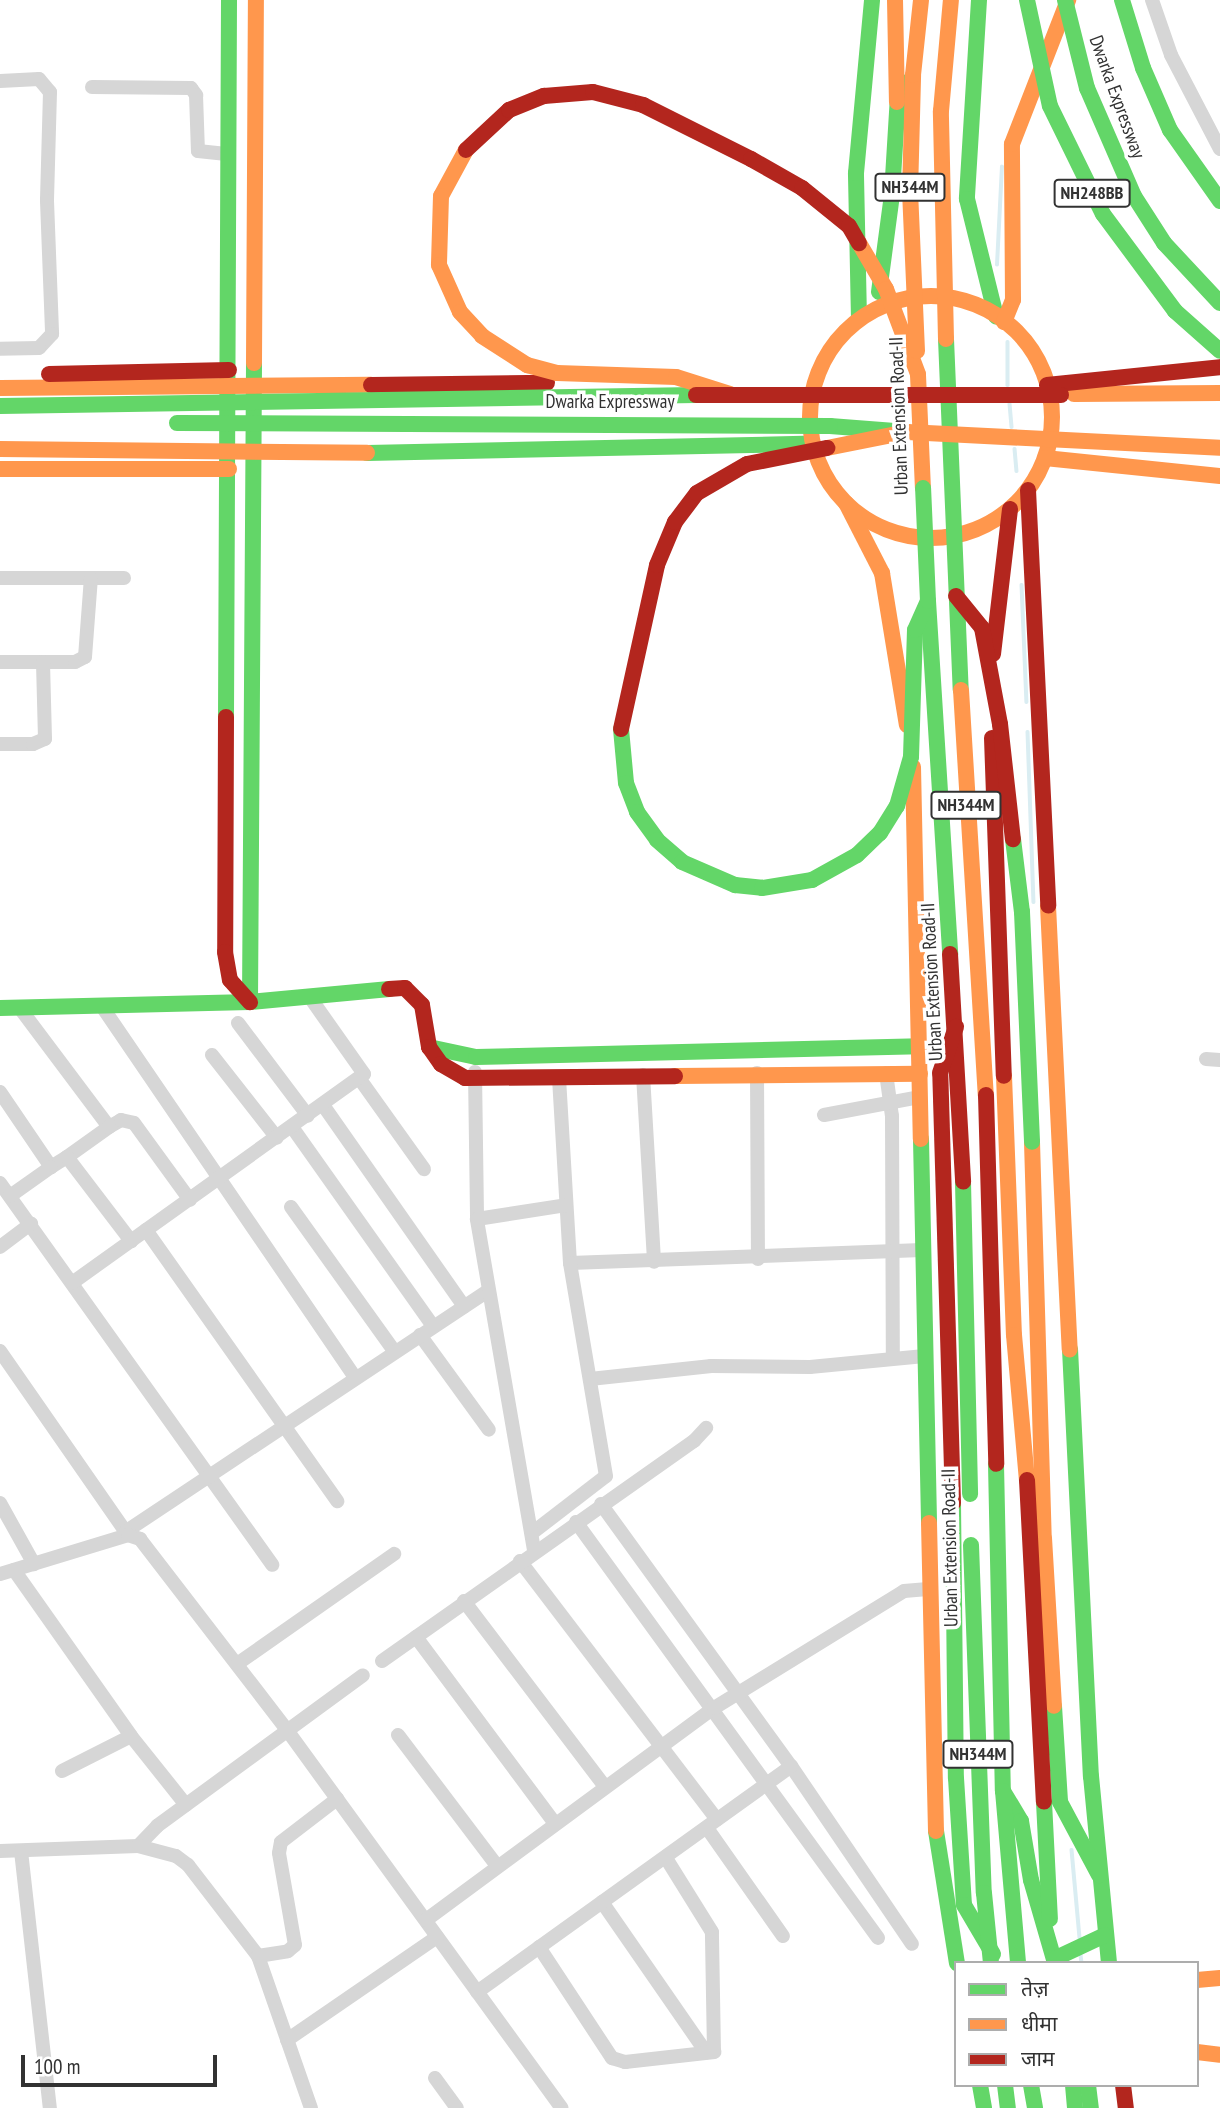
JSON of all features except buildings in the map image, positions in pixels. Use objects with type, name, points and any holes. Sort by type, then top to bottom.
[{"type":"main road","points":[[229,0],[226,970],[250,1002]]},
{"type":"main road","points":[[250,1002],[250,522],[254,385],[256,0]]},
{"type":"main road","points":[[859,319],[856,173],[872,0]]},
{"type":"main road","points":[[895,0],[900,164],[910,192]]},
{"type":"main road","points":[[877,308],[892,194],[906,0]]},
{"type":"main road","name":"Urban Extension Road-II","points":[[921,0],[913,75],[910,192],[939,831],[950,914],[956,1027],[972,1614],[991,1961]]},
{"type":"main road","name":"NH344M","points":[[951,0],[941,111],[956,596],[990,1148],[1003,1791],[1018,1961]]},
{"type":"main road","points":[[979,0],[967,199],[1000,319]]},
{"type":"main road","name":"NH248BB","points":[[1027,0],[1050,106],[1103,214],[1175,311],[1220,351]]},
{"type":"main road","points":[[1000,319],[1013,300],[1012,144],[1067,0]]},
{"type":"main road","name":"Dwarka Expressway","points":[[1067,0],[1087,88],[1135,196],[1164,243],[1220,303]]},
{"type":"main road","points":[[1122,0],[1143,68],[1170,130],[1220,201]]},
{"type":"main road","points":[[730,394],[676,377],[556,373],[537,368],[504,352],[475,328],[447,289],[439,265],[437,231],[441,196],[455,165],[481,132],[509,110],[544,96],[593,92],[643,105],[751,159],[802,188],[849,226],[868,251],[886,289],[918,374]]},
{"type":"main road","points":[[846,503],[874,524],[906,536],[935,538],[963,534],[1010,509],[1028,490],[1045,458],[1052,422],[1047,385],[1036,358],[1000,319],[970,303],[939,296],[907,298],[877,308],[859,319],[824,359],[814,384],[810,414],[813,444],[825,476],[846,503],[882,572],[915,775],[928,1589],[936,1845],[957,1961]]},
{"type":"main road","points":[[1047,385],[1084,378],[1220,367]]},
{"type":"main road","points":[[0,375],[229,370]]},
{"type":"main road","points":[[0,388],[814,384]]},
{"type":"main road","name":"Dwarka Expressway","points":[[0,406],[730,394],[1220,393]]},
{"type":"main road","name":"Dwarka Expressway","points":[[165,423],[671,423],[1220,448]]},
{"type":"main road","points":[[907,432],[747,464],[697,493],[675,522],[657,565],[621,723],[626,783],[657,840],[709,877],[762,888],[812,880],[857,855],[880,833],[897,806],[911,757],[917,676],[915,630],[928,601]]},
{"type":"main road","points":[[0,468],[229,460],[251,455],[813,444]]},
{"type":"main road","points":[[0,449],[229,460]]},
{"type":"main road","points":[[1045,458],[1220,476]]},
{"type":"main road","points":[[1028,490],[1098,1875],[1109,1961]]},
{"type":"main road","points":[[1010,509],[993,637],[991,805],[1014,1335],[1031,1520],[1050,1961]]},
{"type":"main road","points":[[226,522],[250,522]]},
{"type":"main road","points":[[956,596],[982,628],[1000,724],[1022,912],[1044,1538],[1064,1809],[1098,1875]]},
{"type":"main road","points":[[0,1008],[250,1002],[311,999],[395,989],[412,991],[422,1005],[429,1047],[449,1072],[476,1079],[757,1073],[920,1074]]},
{"type":"main road","points":[[956,1027],[940,1073],[957,1622],[957,1778],[964,1905],[984,1944],[999,1961]]},
{"type":"main road","points":[[429,1047],[472,1057],[919,1046]]},
{"type":"main road","points":[[1003,1791],[1021,1821],[1050,1961]]},
{"type":"main road","points":[[964,1905],[1048,1961]]},
{"type":"main road","points":[[1052,1961],[1105,1935]]},
{"type":"main road","points":[[1199,2052],[1220,2055]]},
{"type":"main road","points":[[979,2087],[984,2108]]},
{"type":"main road","points":[[1005,2087],[1008,2108]]},
{"type":"main road","points":[[1031,2087],[1035,2108]]},
{"type":"main road","points":[[1073,2087],[1075,2108]]},
{"type":"main road","points":[[1088,2087],[1091,2108]]},
{"type":"main road","points":[[1124,2087],[1126,2108]]},
{"type":"street","points":[[1152,0],[1182,79],[1220,149]]},
{"type":"street","points":[[0,81],[39,79],[50,92],[47,201],[52,334],[39,348],[0,349]]},
{"type":"street","points":[[92,87],[191,88],[196,95],[198,151],[229,154]]},
{"type":"street","points":[[0,578],[124,578]]},
{"type":"street","points":[[0,662],[75,662],[85,657],[91,578]]},
{"type":"street","points":[[0,744],[33,744],[45,739],[43,662]]},
{"type":"street","points":[[72,1283],[364,1074],[311,999]]},
{"type":"street","points":[[101,1005],[355,1377]]},
{"type":"street","points":[[19,1007],[109,1128]]},
{"type":"street","points":[[238,1023],[308,1116]]},
{"type":"street","points":[[212,1055],[276,1138]]},
{"type":"street","points":[[472,1057],[476,1079],[477,1219],[486,1292],[534,1550]]},
{"type":"street","points":[[757,1073],[758,1259]]},
{"type":"street","points":[[886,1073],[891,1102],[893,1358]]},
{"type":"street","points":[[643,1075],[654,1262]]},
{"type":"street","points":[[359,1078],[424,1169]]},
{"type":"street","points":[[532,1533],[606,1476],[570,1264],[559,1078]]},
{"type":"street","points":[[0,1092],[51,1167]]},
{"type":"street","points":[[824,1115],[920,1097]]},
{"type":"street","points":[[323,1105],[464,1306]]},
{"type":"street","points":[[10,1196],[126,1119],[134,1123],[190,1200]]},
{"type":"street","points":[[292,1127],[433,1326]]},
{"type":"street","points":[[67,1157],[131,1241]]},
{"type":"street","points":[[0,1183],[272,1565]]},
{"type":"street","points":[[477,1219],[566,1205]]},
{"type":"street","points":[[291,1206],[394,1351]]},
{"type":"street","points":[[0,1247],[31,1224]]},
{"type":"street","points":[[146,1230],[281,1427],[337,1501]]},
{"type":"street","points":[[570,1264],[758,1259],[922,1250]]},
{"type":"street","points":[[186,1805],[131,1737],[7,1572],[127,1534],[207,1476],[486,1292]]},
{"type":"street","points":[[420,1335],[489,1430]]},
{"type":"street","points":[[0,1351],[127,1534],[146,1545],[237,1664],[562,2108]]},
{"type":"street","points":[[590,1379],[711,1366],[810,1367],[924,1356]]},
{"type":"street","points":[[382,1661],[534,1550],[694,1441],[706,1427]]},
{"type":"street","points":[[0,1503],[34,1564]]},
{"type":"street","points":[[601,1504],[791,1766],[912,1944]]},
{"type":"street","points":[[576,1522],[714,1708],[878,1938]]},
{"type":"street","points":[[237,1664],[394,1554]]},
{"type":"street","points":[[520,1560],[663,1747],[783,1936]]},
{"type":"street","points":[[426,1920],[554,1822],[663,1747],[714,1708],[904,1591],[928,1589]]},
{"type":"street","points":[[464,1601],[605,1787]]},
{"type":"street","points":[[416,1637],[554,1822]]},
{"type":"street","points":[[138,1846],[186,1805],[363,1675]]},
{"type":"street","points":[[398,1735],[498,1866]]},
{"type":"street","points":[[62,1771],[131,1737]]},
{"type":"street","points":[[477,1992],[791,1766]]},
{"type":"street","points":[[258,1956],[288,1951],[295,1945],[279,1853],[281,1842],[337,1799]]},
{"type":"street","points":[[0,1851],[138,1846],[176,1856],[188,1865],[258,1956],[311,2108]]},
{"type":"street","points":[[20,1851],[50,2108]]},
{"type":"street","points":[[539,1947],[612,2058],[625,2062],[714,2052],[717,2043],[712,1932],[666,1858]]},
{"type":"street","points":[[602,1902],[706,2052]]},
{"type":"street","points":[[287,2040],[437,1937]]},
{"type":"street","points":[[435,2078],[457,2108]]},
{"type":"waterway","points":[[997,265],[1002,167]]},
{"type":"waterway","points":[[1008,342],[1008,385]]},
{"type":"waterway","points":[[1010,404],[1012,427]]},
{"type":"waterway","points":[[1015,449],[1017,471]]},
{"type":"waterway","points":[[1022,585],[1027,702]]},
{"type":"waterway","points":[[1028,732],[1034,902]]},
{"type":"waterway","points":[[1072,1850],[1080,1938]]},
{"type":"waterway","points":[[1081,1955],[1082,1961]]},
{"type":"traffic: fast","points":[[226,717],[229,0]]},
{"type":"traffic: fast","points":[[859,319],[856,173],[872,0]]},
{"type":"traffic: fast","points":[[979,0],[967,199],[996,316]]},
{"type":"traffic: fast","points":[[1027,0],[1050,106],[1103,214],[1175,311],[1220,351]]},
{"type":"traffic: fast","points":[[1065,0],[1087,88],[1134,196],[1164,243],[1220,303]]},
{"type":"traffic: fast","points":[[1122,0],[1143,68],[1170,130],[1220,201]]},
{"type":"traffic: fast","points":[[879,292],[892,194],[899,80]]},
{"type":"traffic: fast","points":[[946,339],[961,690]]},
{"type":"traffic: fast","points":[[250,1002],[254,363]]},
{"type":"traffic: fast","points":[[0,406],[696,395]]},
{"type":"traffic: fast","points":[[177,423],[830,426]]},
{"type":"traffic: fast","points":[[830,426],[895,431]]},
{"type":"traffic: fast","points":[[367,453],[804,444]]},
{"type":"traffic: fast","points":[[621,729],[626,783],[637,812],[657,840],[682,862],[735,885],[762,888],[812,880],[857,855],[880,833],[897,806],[911,757],[915,630],[928,601],[923,488]]},
{"type":"traffic: fast","points":[[928,601],[950,954]]},
{"type":"traffic: fast","points":[[1013,839],[1022,912],[1032,1142]]},
{"type":"traffic: fast","points":[[0,1008],[250,1002],[389,989]]},
{"type":"traffic: fast","points":[[429,1047],[476,1057],[919,1046]]},
{"type":"traffic: fast","points":[[921,1139],[929,1523]]},
{"type":"traffic: fast","points":[[963,1182],[970,1494]]},
{"type":"traffic: fast","points":[[1070,1349],[1091,1776],[1109,1961]]},
{"type":"traffic: fast","points":[[996,1464],[1003,1791],[1018,1961]]},
{"type":"traffic: fast","points":[[953,1503],[956,1778],[964,1905],[993,1954]]},
{"type":"traffic: fast","points":[[971,1545],[984,1893],[991,1961]]},
{"type":"traffic: fast","points":[[1054,1706],[1060,1802],[1099,1875]]},
{"type":"traffic: fast","points":[[1003,1791],[1021,1821],[1031,1880],[1054,1961]]},
{"type":"traffic: fast","points":[[1044,1802],[1050,1919]]},
{"type":"traffic: fast","points":[[936,1831],[957,1961]]},
{"type":"traffic: fast","points":[[1054,1959],[1105,1935]]},
{"type":"traffic: fast","points":[[980,2087],[984,2108]]},
{"type":"traffic: fast","points":[[1005,2087],[1008,2108]]},
{"type":"traffic: fast","points":[[1031,2087],[1035,2108]]},
{"type":"traffic: fast","points":[[1073,2087],[1075,2108]]},
{"type":"traffic: fast","points":[[1088,2087],[1091,2108]]},
{"type":"traffic: slow","points":[[254,363],[256,0]]},
{"type":"traffic: slow","points":[[895,0],[897,102]]},
{"type":"traffic: slow","points":[[917,351],[910,193],[913,75],[921,0]]},
{"type":"traffic: slow","points":[[946,339],[941,111],[951,0]]},
{"type":"traffic: slow","points":[[1004,322],[1013,300],[1012,144],[1068,0]]},
{"type":"traffic: slow","points":[[466,150],[441,196],[439,265],[460,312],[482,336],[527,365],[557,373],[676,377],[730,394]]},
{"type":"traffic: slow","points":[[859,243],[886,289],[918,374]]},
{"type":"traffic: slow","points":[[931,296],[955,299],[977,306],[998,317],[1016,332],[1031,350],[1042,371],[1049,393],[1052,417],[1049,441],[1042,463],[1031,484],[1016,502],[998,517],[977,528],[955,535],[931,538],[907,535],[885,528],[864,517],[846,502],[831,484],[820,463],[813,441],[810,417],[813,393],[820,371],[831,350],[846,332],[864,317],[885,306],[907,299],[931,296]]},
{"type":"traffic: slow","points":[[918,375],[923,488]]},
{"type":"traffic: slow","points":[[0,388],[371,385]]},
{"type":"traffic: slow","points":[[1074,394],[1220,393]]},
{"type":"traffic: slow","points":[[827,448],[907,432],[1220,448]]},
{"type":"traffic: slow","points":[[0,449],[367,453]]},
{"type":"traffic: slow","points":[[1045,458],[1220,476]]},
{"type":"traffic: slow","points":[[0,469],[229,469]]},
{"type":"traffic: slow","points":[[846,503],[882,573],[907,725]]},
{"type":"traffic: slow","points":[[961,690],[986,1095]]},
{"type":"traffic: slow","points":[[913,767],[921,1139]]},
{"type":"traffic: slow","points":[[1048,906],[1070,1349]]},
{"type":"traffic: slow","points":[[675,1076],[920,1074]]},
{"type":"traffic: slow","points":[[1004,1076],[1014,1335],[1027,1480]]},
{"type":"traffic: slow","points":[[1032,1142],[1044,1538],[1054,1706]]},
{"type":"traffic: slow","points":[[929,1523],[936,1831]]},
{"type":"traffic: slow","points":[[1199,1980],[1220,1978]]},
{"type":"traffic: slow","points":[[1199,2052],[1220,2055]]},
{"type":"traffic: jam","points":[[466,150],[509,110],[544,96],[593,92],[643,105],[751,159],[802,188],[849,226],[859,243]]},
{"type":"traffic: jam","points":[[1047,385],[1220,367]]},
{"type":"traffic: jam","points":[[49,374],[229,370]]},
{"type":"traffic: jam","points":[[371,385],[547,383]]},
{"type":"traffic: jam","points":[[696,395],[1061,395]]},
{"type":"traffic: jam","points":[[621,729],[657,565],[675,522],[697,493],[747,464],[827,448]]},
{"type":"traffic: jam","points":[[1028,490],[1048,906]]},
{"type":"traffic: jam","points":[[993,654],[1010,509]]},
{"type":"traffic: jam","points":[[956,596],[982,628],[1000,724],[1013,839]]},
{"type":"traffic: jam","points":[[226,717],[225,952],[230,980],[250,1002]]},
{"type":"traffic: jam","points":[[992,738],[1004,1076]]},
{"type":"traffic: jam","points":[[950,954],[963,1182]]},
{"type":"traffic: jam","points":[[389,989],[405,988],[422,1005],[429,1047],[441,1064],[465,1078],[675,1076]]},
{"type":"traffic: jam","points":[[953,1503],[940,1073],[956,1027]]},
{"type":"traffic: jam","points":[[986,1095],[996,1464]]},
{"type":"traffic: jam","points":[[1027,1480],[1044,1802]]},
{"type":"traffic: jam","points":[[1123,2087],[1126,2108]]}]
